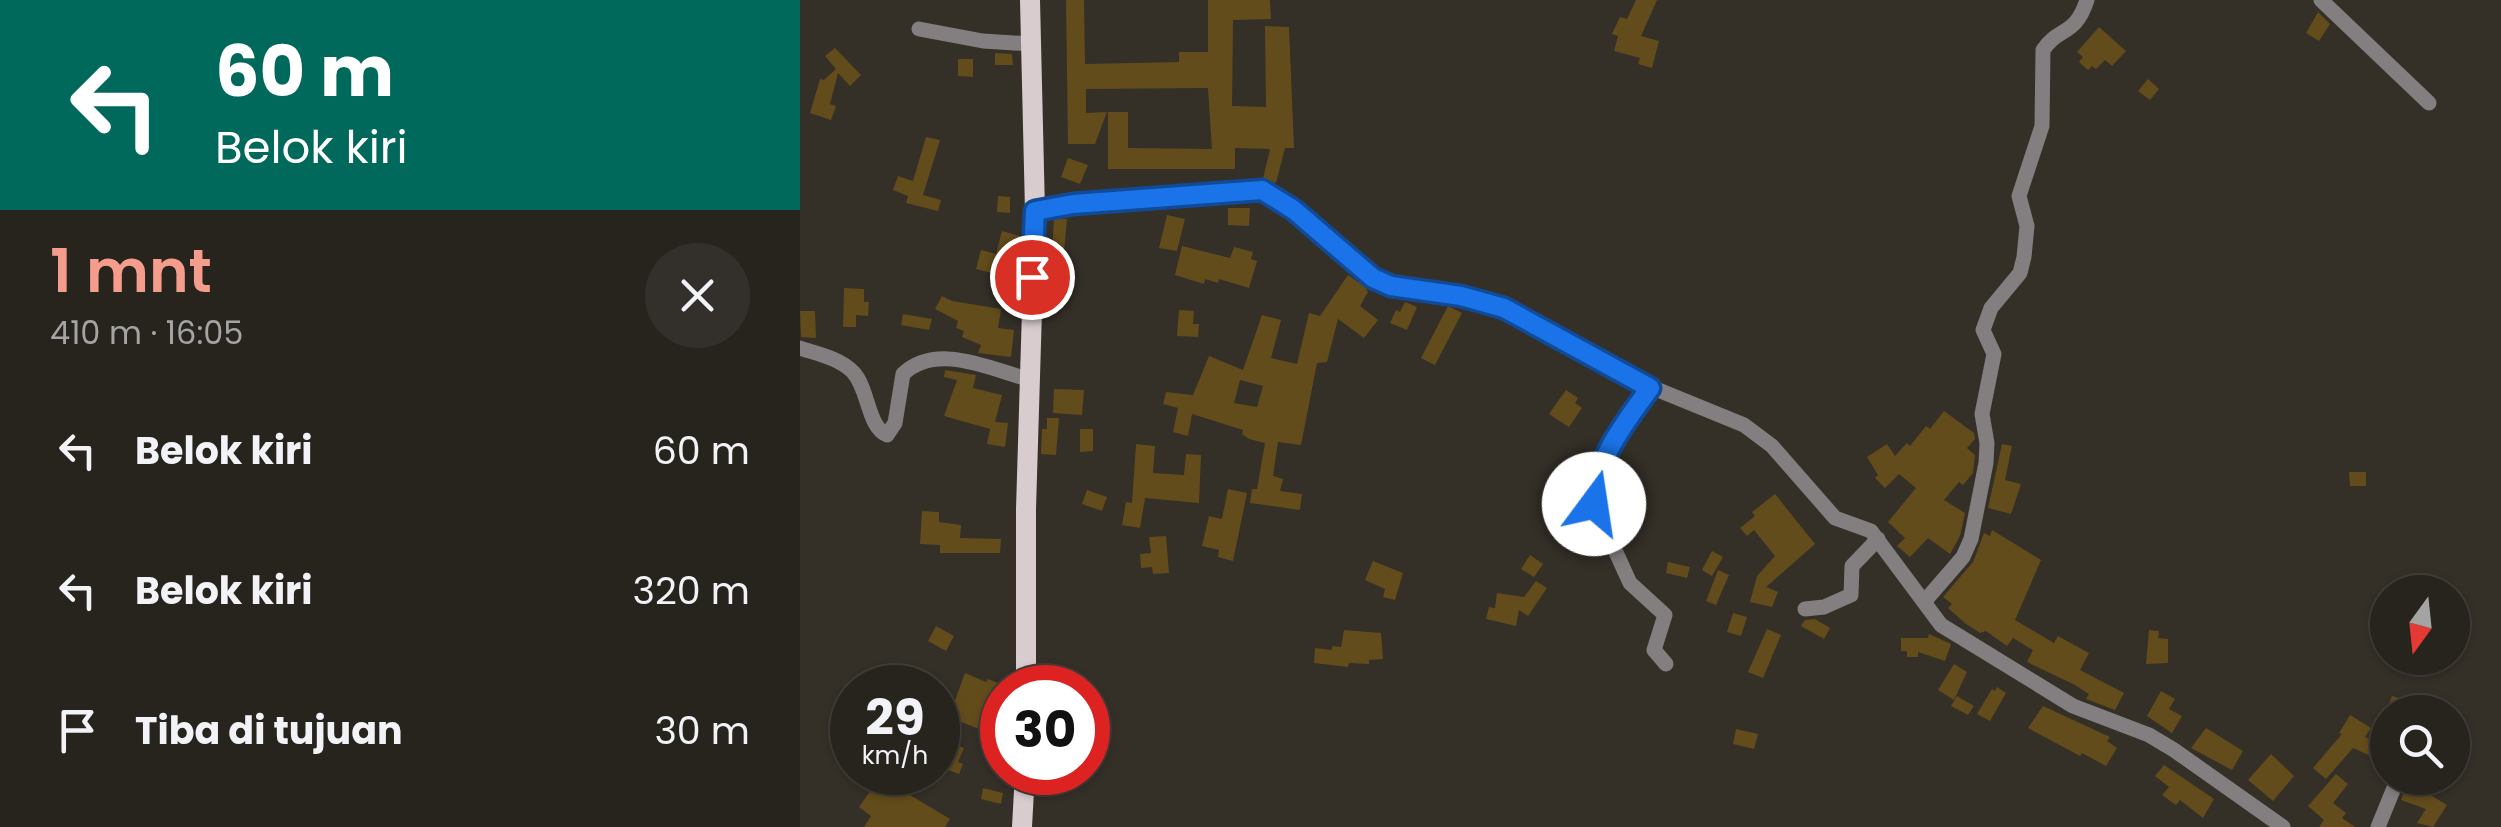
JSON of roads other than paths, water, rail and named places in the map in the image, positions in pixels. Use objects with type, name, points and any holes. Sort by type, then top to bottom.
[{"type":"main road","points":[[1026,665],[1028,380],[1035,211],[1030,0]]},
{"type":"main road","points":[[1022,827],[1024,795]]},
{"type":"street","points":[[1924,602],[1963,557],[1971,539],[1986,462],[1984,396],[1994,354],[1983,330],[1991,308],[2020,273],[2024,257],[2027,226],[2018,196],[2042,126],[2043,50],[2076,26],[2088,0]]},
{"type":"street","points":[[2321,0],[2428,103]]},
{"type":"street","points":[[919,29],[983,41],[1030,44]]},
{"type":"street","points":[[1035,211],[1073,204],[1262,190],[1294,210],[1373,278],[1391,286],[1461,296],[1504,308],[1650,388],[1722,414],[1760,435],[1835,518],[1871,530],[1941,625],[2073,706],[2149,735],[2283,827]]},
{"type":"street","points":[[800,348],[838,361],[851,370],[860,382],[878,429],[888,435],[894,427],[903,374],[917,364],[945,358],[1028,380]]},
{"type":"street","points":[[1650,388],[1609,449],[1600,468],[1594,504],[1630,583],[1665,616],[1654,650],[1666,664]]},
{"type":"street","points":[[1804,608],[1824,607],[1850,596],[1854,590],[1852,566],[1878,539]]},
{"type":"street","points":[[2378,827],[2391,795]]}]
